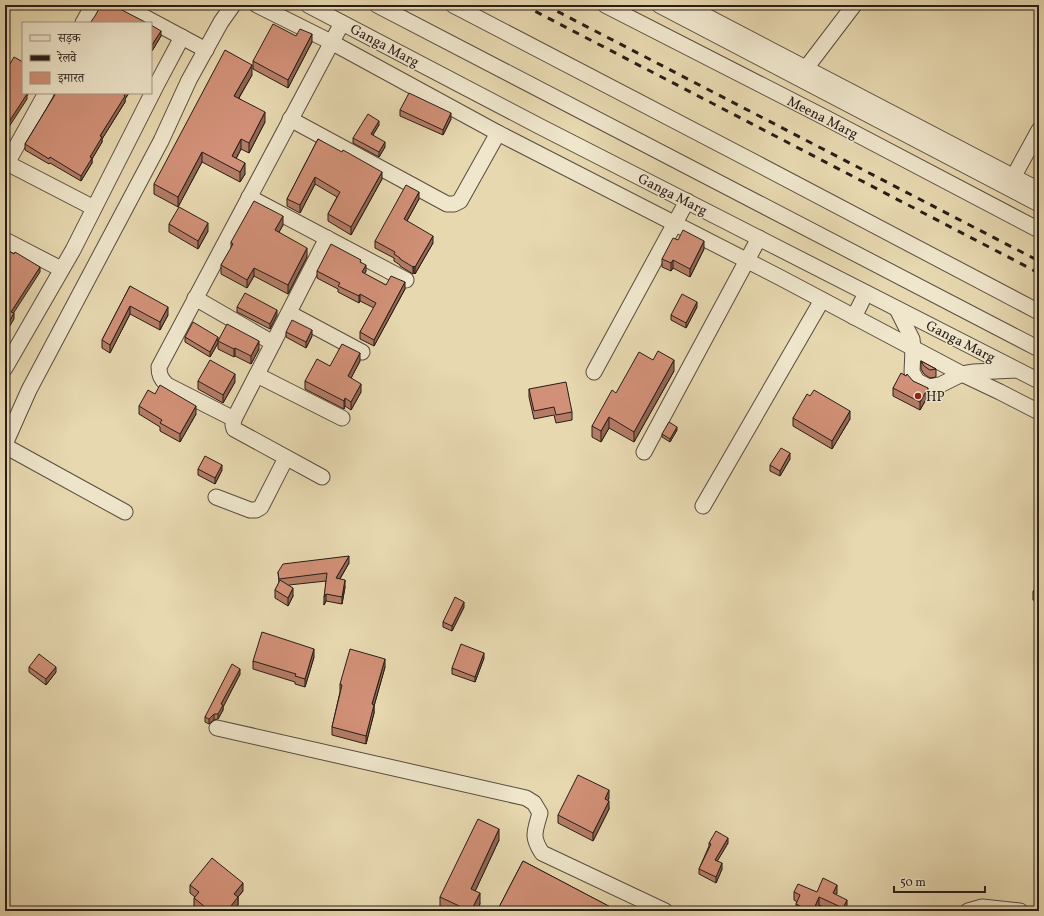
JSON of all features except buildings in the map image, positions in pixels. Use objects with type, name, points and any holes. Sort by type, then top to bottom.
[{"type":"street","points":[[84,22],[92,5]]},
{"type":"street","points":[[122,5],[206,50]]},
{"type":"street","points":[[125,512],[5,445],[29,390],[161,141],[189,80],[221,22],[233,5]]},
{"type":"street","points":[[257,5],[331,42],[498,133],[822,300],[913,349],[1039,412]]},
{"type":"street","name":"Ganga Marg","points":[[308,5],[539,126],[1039,381]]},
{"type":"street","name":"Ganga Marg","points":[[376,5],[1039,349]]},
{"type":"street","points":[[452,5],[1039,312]]},
{"type":"street","name":"Meena Marg","points":[[605,5],[826,118],[1039,230]]},
{"type":"street","name":"Meena Marg","points":[[659,5],[802,73]]},
{"type":"street","points":[[685,5],[802,73],[1011,182],[1039,204]]},
{"type":"street","points":[[802,73],[854,5]]},
{"type":"street","points":[[234,419],[167,385],[159,374],[159,367],[342,22]]},
{"type":"street","points":[[152,92],[182,37]]},
{"type":"street","points":[[45,94],[6,165],[94,208]]},
{"type":"street","points":[[5,368],[62,269],[151,94]]},
{"type":"street","points":[[290,119],[447,204],[454,204],[460,201],[498,133]]},
{"type":"street","points":[[1011,182],[1039,130]]},
{"type":"street","points":[[1011,182],[1039,190]]},
{"type":"street","points":[[249,197],[406,280]]},
{"type":"street","points":[[594,372],[688,201]]},
{"type":"street","points":[[322,477],[234,429],[233,426],[234,419],[327,238]]},
{"type":"street","points":[[644,452],[759,238]]},
{"type":"street","points":[[5,240],[62,269]]},
{"type":"street","points":[[854,317],[866,293]]},
{"type":"street","points":[[195,298],[273,343]]},
{"type":"street","points":[[703,506],[822,300]]},
{"type":"street","points":[[897,309],[912,339],[912,372],[917,381],[929,387],[940,385],[962,374],[1017,370]]},
{"type":"street","points":[[289,313],[362,352]]},
{"type":"street","points":[[257,375],[342,418]]},
{"type":"street","points":[[216,497],[250,510],[256,510],[261,507],[286,458]]},
{"type":"street","points":[[217,728],[526,798],[534,803],[540,813],[535,834],[535,843],[542,853],[665,911]]},
{"type":"street","points":[[968,911],[982,907],[1020,911]]},
{"type":"railway","points":[[523,5],[1039,273]]},
{"type":"railway","points":[[545,5],[1039,261]]},
{"type":"place","name":"HP","points":[[918,396]]}]
